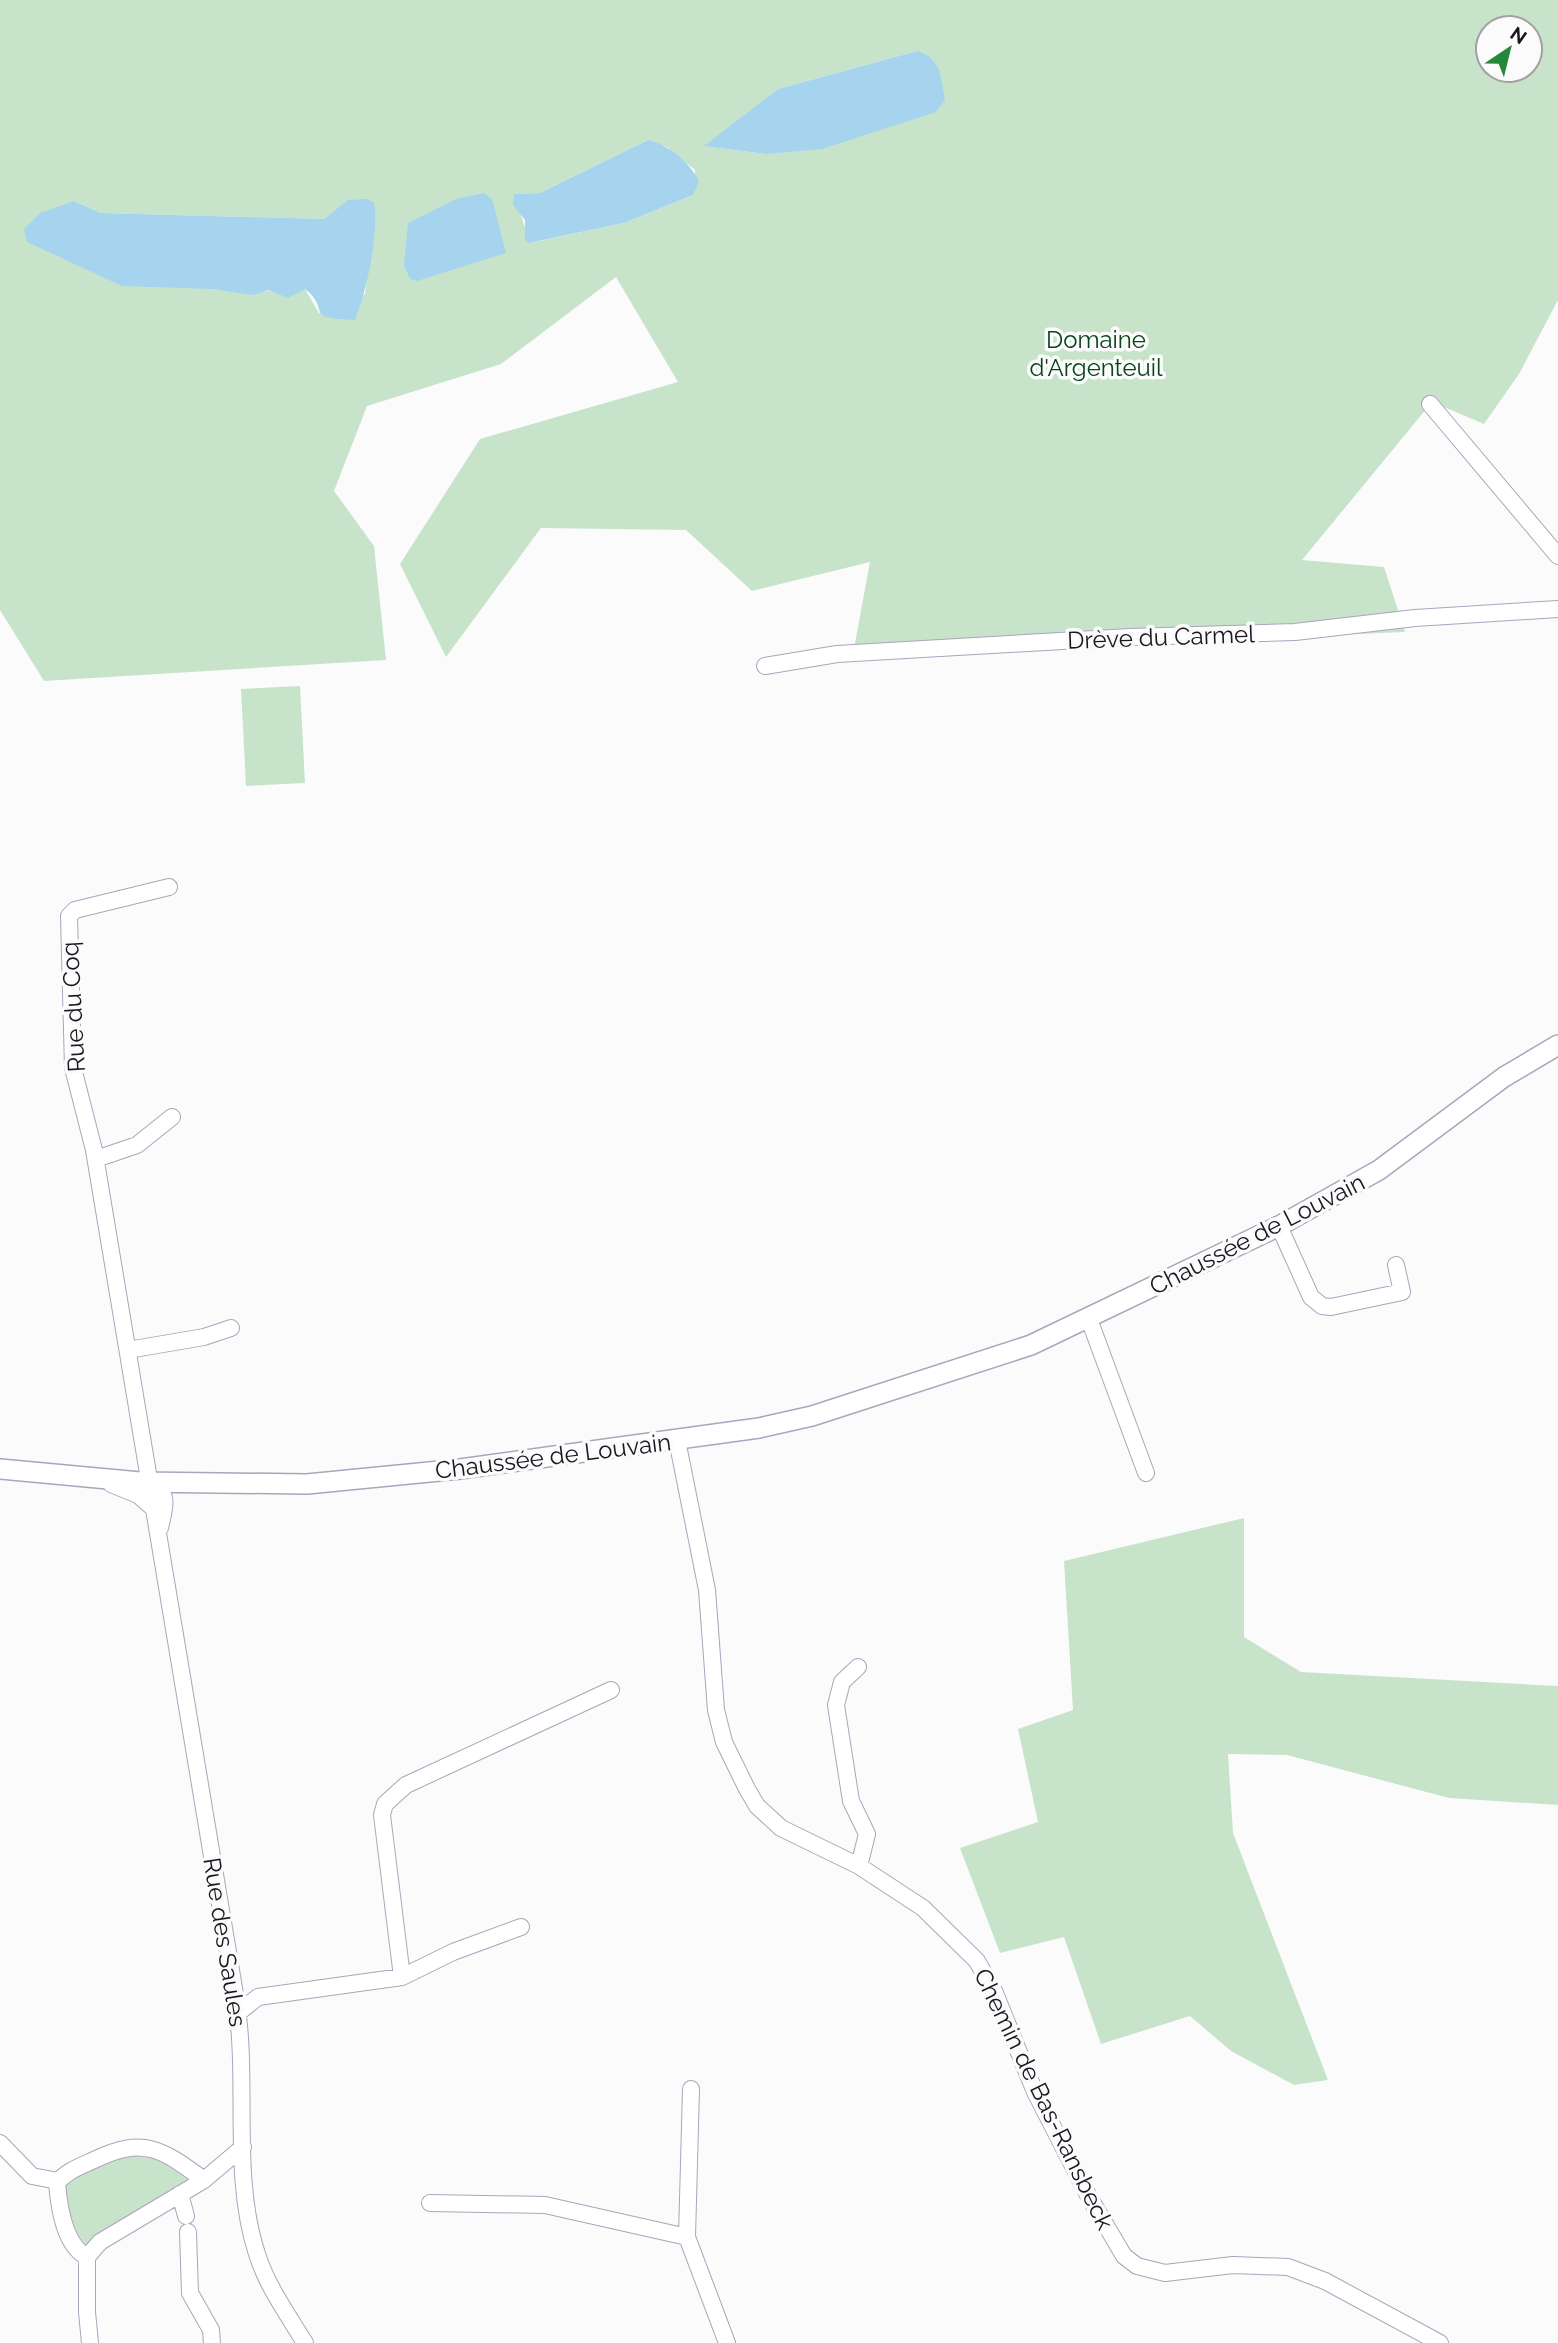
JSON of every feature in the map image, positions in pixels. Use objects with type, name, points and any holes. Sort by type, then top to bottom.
[{"type":"main road","name":"Chaussée de Louvain","points":[[0,1469],[150,1482],[321,1482],[460,1469],[677,1440],[768,1426],[870,1399],[1031,1345],[1279,1226],[1343,1193],[1379,1170],[1504,1077],[1558,1045]]},
{"type":"street","points":[[1430,404],[1558,556]]},
{"type":"street","name":"Drève du Carmel","points":[[765,666],[837,654],[1130,637],[1295,632],[1415,618],[1558,609]]},
{"type":"street","name":"Rue du Coq","points":[[150,1482],[96,1159],[73,1068],[69,916],[75,911],[169,887]]},
{"type":"street","points":[[96,1159],[137,1145],[172,1117]]},
{"type":"street","points":[[1279,1226],[1311,1297],[1322,1306],[1331,1307],[1402,1292],[1396,1265]]},
{"type":"street","points":[[1089,1319],[1146,1472]]},
{"type":"street","points":[[128,1350],[204,1337],[231,1328]]},
{"type":"street","name":"Chemin de Bas-Ransbeck","points":[[677,1440],[707,1590],[711,1680],[724,1742],[747,1789],[768,1817],[781,1828],[859,1866],[930,1913],[976,1961],[995,1993],[1035,2092],[1088,2195],[1124,2256],[1138,2266],[1165,2273],[1233,2265],[1288,2267],[1325,2281],[1440,2343]]},
{"type":"street","points":[[96,1479],[127,1489],[159,1507],[193,1483]]},
{"type":"street","name":"Rue des Saules","points":[[150,1482],[164,1493],[159,1507],[159,1531],[238,2013],[243,2075],[242,2176],[252,2235],[263,2271],[305,2343]]},
{"type":"street","points":[[858,1667],[842,1682],[836,1705],[851,1801],[867,1834],[859,1866]]},
{"type":"street","points":[[402,1978],[382,1815],[385,1804],[406,1785],[611,1690]]},
{"type":"street","points":[[234,1988],[258,1997],[402,1978],[453,1952],[521,1927]]},
{"type":"street","points":[[238,2013],[258,1997]]},
{"type":"street","points":[[691,2089],[687,2236],[727,2343]]},
{"type":"street","points":[[0,2143],[32,2176],[58,2181]]},
{"type":"street","points":[[58,2181],[67,2173],[107,2153],[138,2146],[160,2151],[207,2177],[242,2176]]},
{"type":"street","points":[[90,2343],[86,2312],[87,2257],[100,2242],[207,2177],[243,2147]]},
{"type":"street","points":[[58,2181],[59,2200],[71,2243],[87,2257]]},
{"type":"street","points":[[180,2194],[187,2224],[190,2293],[211,2330],[212,2343]]},
{"type":"street","points":[[430,2203],[554,2206],[687,2236]]},
{"type":"green space","name":"Domaine d'Argenteuil","points":[[0,0],[1558,0],[1558,300],[1519,374],[1484,424],[1432,402],[1302,560],[1384,567],[1405,632],[853,654],[870,562],[752,591],[686,530],[541,528],[446,657],[400,564],[480,439],[678,382],[616,277],[501,364],[367,406],[334,491],[374,546],[386,660],[44,681],[0,610]],"holes":[[[917,51],[765,154],[705,146],[778,89]],[[648,140],[667,147],[695,170],[693,195],[624,223],[530,243],[514,194],[540,193]],[[357,200],[368,266],[365,294],[319,313],[305,289],[288,292],[212,289],[74,201],[101,213],[324,219],[348,201]]]},
{"type":"green space","points":[[300,686],[305,783],[246,786],[241,689]]},
{"type":"green space","points":[[1244,1518],[1244,1637],[1301,1672],[1558,1686],[1558,1805],[1449,1798],[1287,1755],[1228,1754],[1233,1833],[1328,2080],[1294,2085],[1231,2051],[1190,2016],[1101,2044],[1064,1937],[1000,1953],[960,1848],[1038,1822],[1018,1729],[1073,1710],[1064,1561]]},
{"type":"green space","points":[[150,2149],[196,2179],[89,2246],[76,2243],[64,2181],[121,2152]]},
{"type":"water","points":[[917,51],[931,59],[939,70],[945,100],[936,112],[822,149],[765,154],[704,146],[778,89]]},
{"type":"water","points":[[648,140],[671,150],[691,168],[699,182],[693,195],[624,223],[529,243],[525,240],[525,220],[513,205],[514,194],[540,193]]},
{"type":"water","points":[[484,193],[492,199],[506,253],[417,281],[410,279],[404,265],[408,223],[456,199]]},
{"type":"water","points":[[367,199],[374,202],[375,230],[368,278],[355,320],[323,315],[313,296],[305,289],[288,298],[269,290],[253,295],[212,289],[122,286],[27,242],[24,229],[40,213],[74,201],[101,213],[324,219],[348,200]]}]
